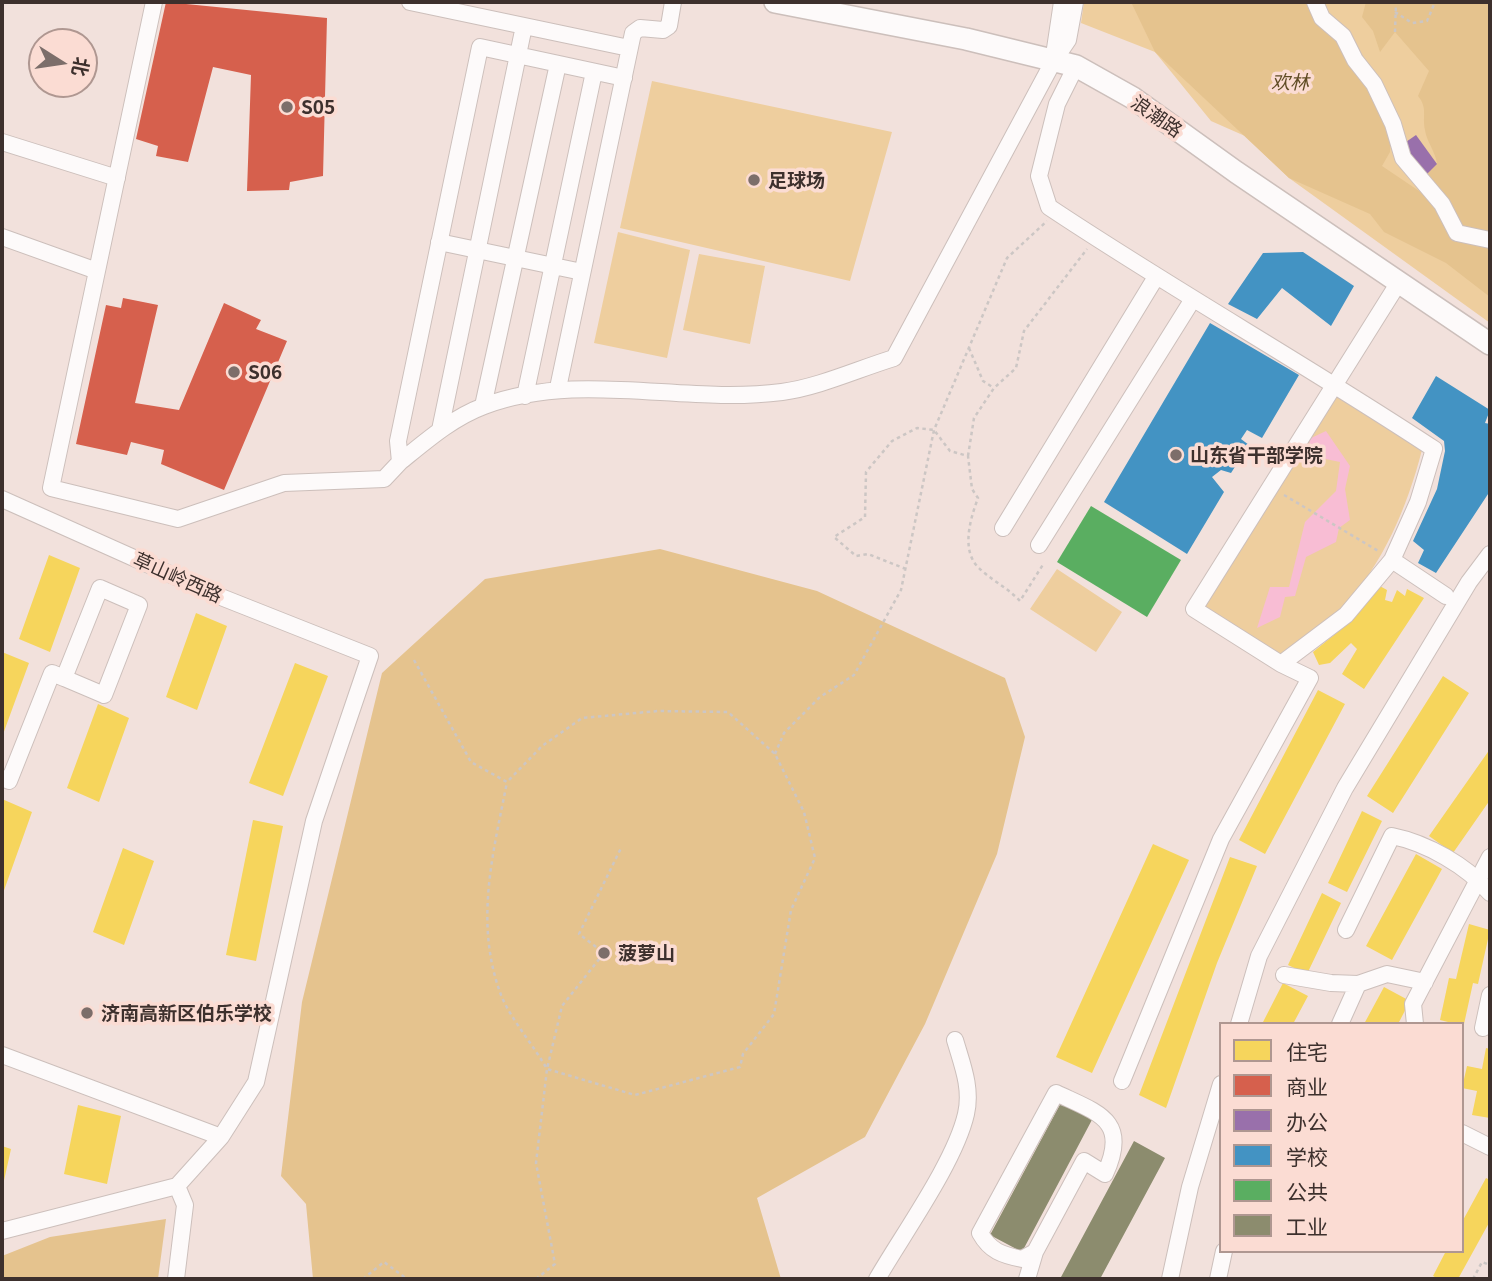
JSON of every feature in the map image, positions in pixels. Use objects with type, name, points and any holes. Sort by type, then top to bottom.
[{"type":"main road","name":"浪潮路","points":[[775,2],[966,39],[1076,66],[1133,98],[1236,172],[1490,344]]},
{"type":"street","points":[[154,2],[51,488],[178,519],[284,483],[384,479],[440,429],[483,407],[558,388],[703,397],[783,392],[894,358],[1053,62],[1068,40],[1075,2]]},
{"type":"street","points":[[410,2],[629,48]]},
{"type":"street","points":[[558,388],[633,33],[640,28],[663,30],[669,26],[673,2]]},
{"type":"street","points":[[1053,62],[1062,2]]},
{"type":"street","points":[[1315,2],[1322,18],[1343,36],[1355,60],[1374,84],[1393,124],[1403,159],[1442,204],[1457,233],[1490,240]]},
{"type":"street","points":[[440,429],[524,26]]},
{"type":"street","points":[[400,463],[398,441],[480,47],[624,78]]},
{"type":"street","points":[[483,407],[558,64]]},
{"type":"street","points":[[1076,66],[1057,104],[1040,176],[1049,207],[1156,277],[1336,384],[1434,449],[1418,502],[1392,560],[1346,615],[1281,664]]},
{"type":"street","points":[[525,396],[594,72]]},
{"type":"street","points":[[2,142],[117,178]]},
{"type":"street","points":[[2,237],[97,271]]},
{"type":"street","points":[[439,242],[582,272]]},
{"type":"street","points":[[1003,528],[1156,277]]},
{"type":"street","points":[[1122,1081],[1221,839],[1310,678],[1281,664],[1194,609],[1399,282]]},
{"type":"street","points":[[1039,545],[1193,299]]},
{"type":"street","name":"草山岭西路","points":[[2,499],[221,597],[370,656],[314,821],[256,1082],[221,1137]]},
{"type":"street","points":[[1240,1022],[1259,956],[1345,788],[1469,582],[1490,554]]},
{"type":"street","points":[[1392,560],[1446,596]]},
{"type":"street","points":[[2,778],[9,781],[52,673],[104,695],[139,605],[100,588],[65,678]]},
{"type":"street","points":[[1346,930],[1392,836],[1414,841],[1478,879],[1490,893]]},
{"type":"street","points":[[1415,1022],[1413,1004],[1490,857]]},
{"type":"street","points":[[1284,975],[1331,983],[1359,984],[1387,974],[1425,982]]},
{"type":"street","points":[[1341,1022],[1359,984]]},
{"type":"street","points":[[1483,1028],[1490,995]]},
{"type":"street","points":[[877,1279],[955,1147],[967,1112],[967,1081],[955,1040]]},
{"type":"street","points":[[2,1055],[221,1137],[177,1186],[2,1231]]},
{"type":"street","points":[[1170,1279],[1190,1187],[1219,1091]]},
{"type":"street","points":[[1027,1279],[1035,1252],[1084,1161],[1105,1174],[1115,1153],[1112,1131],[1105,1117],[1056,1093],[980,1233],[986,1244],[1000,1254],[1022,1259],[1035,1252]]},
{"type":"street","points":[[1464,1134],[1490,1147]]},
{"type":"street","points":[[176,1279],[185,1205],[177,1186]]},
{"type":"street","points":[[1218,1279],[1224,1253]]},
{"type":"path","points":[[1395,32],[1396,2]]},
{"type":"path","points":[[1395,12],[1412,23],[1427,21],[1435,2]]},
{"type":"path","points":[[775,754],[784,733],[820,697],[854,675],[901,590],[934,430],[1007,258],[1046,223],[1049,207]]},
{"type":"path","points":[[1044,564],[1020,601],[1007,587],[976,565],[971,552],[968,525],[978,498],[972,489],[968,456],[974,418],[994,387],[1016,368],[1024,331],[1095,238]]},
{"type":"path","points":[[968,346],[983,381],[994,387]]},
{"type":"path","points":[[906,569],[868,554],[856,556],[834,537],[864,517],[866,472],[892,440],[917,428],[934,430],[950,451],[968,456]]},
{"type":"path","points":[[1271,487],[1392,560]]},
{"type":"path","points":[[414,660],[471,762],[507,782]]},
{"type":"path","points":[[658,712],[729,712],[775,754],[804,812],[814,858],[792,910],[774,1014],[743,1054],[740,1067],[635,1095],[547,1069],[502,998],[487,945],[486,891],[507,782],[542,746],[582,718],[658,712]]},
{"type":"path","points":[[536,1279],[555,1264],[536,1163],[547,1069],[562,1006],[604,953],[579,934],[621,848]]},
{"type":"path","points":[[363,1279],[384,1262],[407,1279]]},
{"type":"path","points":[[1473,1279],[1482,1262],[1490,1265]]},
{"type":"green space","points":[[1084,2],[1490,2],[1490,323],[1289,178],[1245,136],[1211,121],[1155,52],[1081,23]]},
{"type":"green space","name":"欢林","points":[[1131,2],[1315,2],[1343,36],[1391,132],[1390,152],[1382,166],[1431,199],[1452,233],[1490,244],[1490,297],[1446,263],[1384,232],[1370,214],[1289,178],[1155,52]]},
{"type":"green space","points":[[1366,2],[1490,2],[1490,235],[1457,222],[1444,207],[1426,175],[1437,163],[1426,134],[1424,108],[1418,96],[1429,71],[1395,32],[1380,52],[1373,31],[1362,17]]},
{"type":"green space","name":"足球场","points":[[652,81],[892,132],[850,281],[620,228]]},
{"type":"green space","points":[[618,232],[690,250],[667,358],[594,343]]},
{"type":"green space","points":[[699,254],[765,266],[750,344],[683,330]]},
{"type":"green space","points":[[1338,393],[1422,450],[1401,514],[1370,573],[1342,609],[1282,655],[1204,606]]},
{"type":"green space","points":[[660,549],[817,591],[1005,678],[1025,737],[997,854],[925,1024],[865,1137],[757,1198],[781,1279],[313,1279],[306,1204],[281,1176],[302,1002],[382,673],[485,579]]},
{"type":"green space","points":[[1057,569],[1122,612],[1096,652],[1030,609]]},
{"type":"green space","points":[[166,1219],[158,1279],[2,1279],[2,1256],[50,1237]]},
{"type":"shaded area","points":[[1326,431],[1350,466],[1345,489],[1350,520],[1339,528],[1336,542],[1306,557],[1295,596],[1285,597],[1280,617],[1257,628],[1270,587],[1289,587],[1305,522],[1336,491],[1340,462],[1311,456],[1309,439]]},
{"type":"building: 住宅","points":[[49,555],[80,568],[50,652],[19,639]]},
{"type":"building: 住宅","points":[[1378,585],[1387,590],[1385,600],[1392,602],[1397,590],[1405,596],[1407,589],[1424,598],[1364,689],[1342,674],[1357,649],[1351,643],[1330,663],[1319,665],[1313,652],[1345,626]]},
{"type":"building: 住宅","points":[[196,613],[227,626],[197,710],[166,697]]},
{"type":"building: 住宅","points":[[2,652],[29,663],[2,737]]},
{"type":"building: 住宅","points":[[295,663],[328,676],[283,796],[249,783]]},
{"type":"building: 住宅","points":[[1443,676],[1469,693],[1393,813],[1367,796]]},
{"type":"building: 住宅","points":[[1318,690],[1345,704],[1265,854],[1239,840]]},
{"type":"building: 住宅","points":[[98,704],[129,718],[99,802],[67,788]]},
{"type":"building: 住宅","points":[[1490,749],[1490,800],[1453,853],[1429,836]]},
{"type":"building: 住宅","points":[[2,799],[32,812],[2,896]]},
{"type":"building: 住宅","points":[[1362,811],[1382,821],[1347,892],[1328,883]]},
{"type":"building: 住宅","points":[[253,820],[283,826],[256,961],[226,955]]},
{"type":"building: 住宅","points":[[1153,844],[1189,860],[1092,1073],[1056,1057]]},
{"type":"building: 住宅","points":[[123,848],[154,861],[124,945],[93,932]]},
{"type":"building: 住宅","points":[[1416,854],[1442,869],[1392,960],[1366,946]]},
{"type":"building: 住宅","points":[[1230,857],[1257,866],[1217,963],[1166,1108],[1139,1095]]},
{"type":"building: 住宅","points":[[1322,893],[1341,903],[1307,974],[1288,965]]},
{"type":"building: 住宅","points":[[1469,924],[1490,930],[1478,984],[1473,983],[1464,1024],[1440,1020],[1449,978],[1456,979]]},
{"type":"building: 住宅","points":[[1283,983],[1308,996],[1294,1022],[1263,1022]]},
{"type":"building: 住宅","points":[[1384,987],[1410,1001],[1399,1022],[1365,1022]]},
{"type":"building: 住宅","points":[[1486,1048],[1490,1049],[1490,1118],[1472,1115],[1477,1091],[1464,1088],[1467,1066],[1482,1069]]},
{"type":"building: 住宅","points":[[78,1105],[121,1116],[107,1184],[64,1174]]},
{"type":"building: 住宅","points":[[2,1146],[11,1149],[3,1185],[2,1185]]},
{"type":"building: 住宅","points":[[1486,1178],[1490,1180],[1490,1221],[1458,1279],[1439,1279],[1433,1276],[1445,1253],[1464,1253],[1464,1218]]},
{"type":"building: 商业","name":"S05","points":[[166,2],[327,18],[323,176],[290,182],[289,190],[247,191],[251,75],[213,67],[188,162],[156,156],[158,146],[136,139]]},
{"type":"building: 商业","name":"S06","points":[[123,298],[158,305],[135,403],[179,410],[224,303],[261,320],[256,329],[287,341],[224,490],[161,464],[164,450],[131,442],[127,455],[76,444],[106,305],[121,308]]},
{"type":"building: 办公","points":[[1416,135],[1437,164],[1426,175],[1403,144]]},
{"type":"building: 学校","points":[[1303,252],[1354,286],[1331,326],[1282,288],[1257,319],[1228,304],[1263,253]]},
{"type":"building: 学校","points":[[1210,323],[1299,375],[1262,438],[1247,430],[1241,439],[1249,445],[1231,473],[1221,470],[1212,477],[1224,492],[1187,554],[1104,502]]},
{"type":"building: 学校","points":[[1436,376],[1490,410],[1485,423],[1490,424],[1490,491],[1436,573],[1418,563],[1424,550],[1413,541],[1437,489],[1445,451],[1444,441],[1412,418]]},
{"type":"building: 公共","points":[[1091,506],[1181,560],[1147,617],[1057,562]]},
{"type":"building: 工业","points":[[1063,1099],[1094,1116],[1022,1252],[990,1235]]},
{"type":"building: 工业","points":[[1134,1141],[1165,1158],[1100,1279],[1061,1277]]},
{"type":"place","name":"S05","points":[[287,107]]},
{"type":"place","name":"足球场","points":[[754,180]]},
{"type":"place","name":"S06","points":[[234,372]]},
{"type":"place","name":"山东省干部学院","points":[[1176,455]]},
{"type":"place","name":"菠萝山","points":[[604,953]]},
{"type":"place","name":"济南高新区伯乐学校","points":[[87,1013]]}]
